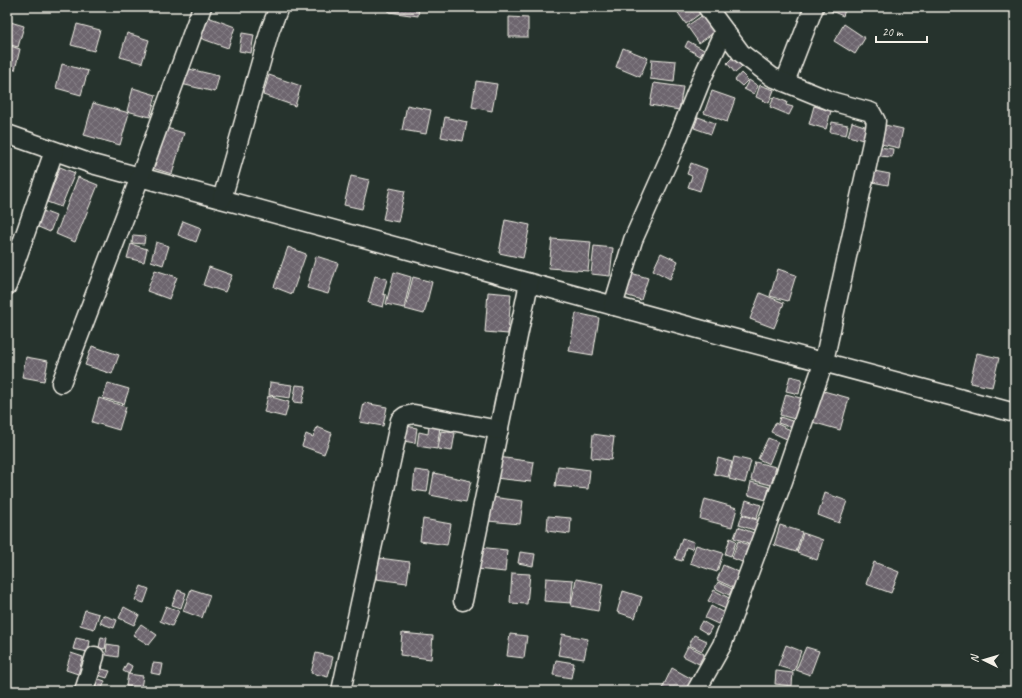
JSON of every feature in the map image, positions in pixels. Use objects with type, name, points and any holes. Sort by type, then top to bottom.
[{"type":"street","points":[[61,384],[140,177],[202,7]]},
{"type":"street","points":[[222,199],[268,38],[279,7]]},
{"type":"street","points":[[696,691],[722,645],[783,482],[824,361],[876,121],[871,112],[831,101],[772,77],[741,53],[707,7]]},
{"type":"street","points":[[785,82],[814,7]]},
{"type":"street","points":[[613,306],[633,240],[674,148],[702,78],[724,31]]},
{"type":"street","points":[[7,134],[92,164],[613,306],[1015,413]]},
{"type":"street","points":[[7,286],[54,151]]},
{"type":"street","points":[[463,601],[529,283]]},
{"type":"street","points":[[341,691],[400,420],[406,416],[414,414],[499,430]]},
{"type":"street","points":[[84,691],[95,656]]},
{"type":"building","points":[[389,7],[419,7],[418,16],[389,12]]},
{"type":"building","points":[[674,7],[696,7],[701,13],[686,24]]},
{"type":"building","points":[[822,7],[846,7],[843,16]]},
{"type":"building","points":[[703,15],[715,32],[699,43],[687,26]]},
{"type":"building","points":[[208,17],[235,27],[228,48],[200,38]]},
{"type":"building","points":[[509,17],[528,18],[528,37],[509,37]]},
{"type":"building","points":[[7,21],[24,26],[18,47],[7,44]]},
{"type":"building","points":[[77,24],[100,30],[94,51],[71,45]]},
{"type":"building","points":[[844,24],[865,38],[855,54],[834,41]]},
{"type":"building","points":[[127,33],[149,40],[142,63],[120,57]]},
{"type":"building","points":[[242,33],[254,35],[251,53],[239,51]]},
{"type":"building","points":[[688,41],[704,50],[700,56],[685,47]]},
{"type":"building","points":[[7,45],[20,49],[15,70],[7,68]]},
{"type":"building","points":[[623,48],[648,58],[640,77],[616,67]]},
{"type":"building","points":[[733,57],[742,67],[735,73],[727,63]]},
{"type":"building","points":[[652,59],[676,61],[674,82],[650,79]]},
{"type":"building","points":[[62,64],[88,71],[81,95],[56,88]]},
{"type":"building","points":[[185,68],[219,76],[215,92],[181,84]]},
{"type":"building","points":[[741,73],[748,80],[742,86],[735,80]]},
{"type":"building","points":[[269,75],[301,86],[295,106],[263,95]]},
{"type":"building","points":[[749,80],[758,86],[754,94],[744,89]]},
{"type":"building","points":[[476,81],[497,84],[492,111],[472,107]]},
{"type":"building","points":[[654,83],[683,87],[679,110],[650,105]]},
{"type":"building","points":[[760,85],[774,90],[769,103],[756,97]]},
{"type":"building","points":[[133,88],[156,95],[150,117],[127,111]]},
{"type":"building","points":[[712,91],[735,99],[727,122],[704,113]]},
{"type":"building","points":[[774,97],[787,102],[786,105],[793,107],[789,115],[770,107]]},
{"type":"building","points":[[93,103],[129,113],[120,145],[84,135]]},
{"type":"building","points":[[407,105],[431,110],[426,134],[402,130]]},
{"type":"building","points":[[814,106],[831,111],[826,129],[809,124]]},
{"type":"building","points":[[445,117],[467,122],[463,141],[441,137]]},
{"type":"building","points":[[698,117],[715,123],[711,134],[694,128]]},
{"type":"building","points":[[832,122],[848,125],[846,135],[830,132]]},
{"type":"building","points":[[852,122],[871,128],[867,141],[848,136]]},
{"type":"building","points":[[885,125],[903,129],[899,148],[881,144]]},
{"type":"building","points":[[163,127],[184,133],[172,174],[152,168]]},
{"type":"building","points":[[880,147],[893,149],[892,157],[878,156]]},
{"type":"building","points":[[691,163],[707,169],[700,191],[688,187],[692,176],[687,174]]},
{"type":"building","points":[[60,167],[75,173],[61,207],[47,202]]},
{"type":"building","points":[[874,171],[890,174],[888,185],[872,182]]},
{"type":"building","points":[[351,176],[369,180],[362,209],[344,205]]},
{"type":"building","points":[[78,177],[98,185],[75,242],[56,234]]},
{"type":"building","points":[[390,188],[405,191],[398,222],[383,219]]},
{"type":"building","points":[[43,211],[56,216],[50,232],[36,226]]},
{"type":"building","points":[[505,220],[530,225],[523,258],[499,253]]},
{"type":"building","points":[[183,221],[201,228],[196,242],[178,235]]},
{"type":"building","points":[[133,235],[145,236],[144,244],[132,243]]},
{"type":"building","points":[[552,239],[591,242],[588,271],[549,268]]},
{"type":"building","points":[[156,242],[169,246],[163,265],[151,261]]},
{"type":"building","points":[[131,244],[147,249],[144,262],[127,258]]},
{"type":"building","points":[[594,246],[613,248],[610,276],[591,274]]},
{"type":"building","points":[[288,247],[306,254],[292,294],[274,287]]},
{"type":"building","points":[[661,253],[678,261],[670,279],[653,270]]},
{"type":"building","points":[[316,256],[338,263],[328,294],[307,288]]},
{"type":"building","points":[[209,267],[232,275],[225,292],[203,285]]},
{"type":"building","points":[[778,269],[796,275],[788,301],[770,296]]},
{"type":"building","points":[[155,270],[177,277],[169,299],[147,291]]},
{"type":"building","points":[[394,272],[411,277],[404,308],[386,304]]},
{"type":"building","points":[[631,273],[648,278],[641,300],[625,295]]},
{"type":"building","points":[[375,276],[387,279],[383,294],[386,295],[383,307],[368,303]]},
{"type":"building","points":[[413,277],[432,282],[424,314],[405,309]]},
{"type":"building","points":[[488,292],[511,294],[508,334],[485,332]]},
{"type":"building","points":[[760,293],[784,303],[774,328],[750,319]]},
{"type":"building","points":[[576,313],[599,318],[593,355],[569,351]]},
{"type":"building","points":[[92,346],[119,355],[112,374],[85,365]]},
{"type":"building","points":[[977,353],[999,358],[992,387],[970,383]]},
{"type":"building","points":[[26,357],[48,361],[44,381],[22,377]]},
{"type":"building","points":[[790,376],[802,379],[799,394],[786,391]]},
{"type":"building","points":[[270,382],[292,385],[290,398],[269,395]]},
{"type":"building","points":[[108,383],[129,389],[124,404],[103,398]]},
{"type":"building","points":[[296,385],[306,386],[302,403],[293,402]]},
{"type":"building","points":[[820,390],[849,398],[840,430],[812,422]]},
{"type":"building","points":[[786,394],[804,399],[798,420],[780,415]]},
{"type":"building","points":[[268,396],[289,402],[285,417],[264,412]]},
{"type":"building","points":[[99,398],[126,407],[119,430],[92,422]]},
{"type":"building","points":[[364,403],[387,407],[383,426],[360,422]]},
{"type":"building","points":[[780,417],[795,422],[793,428],[778,423]]},
{"type":"building","points":[[775,423],[793,431],[789,440],[771,432]]},
{"type":"building","points":[[401,425],[417,428],[415,443],[398,440]]},
{"type":"building","points":[[429,426],[440,427],[437,449],[417,446],[419,432],[428,434]]},
{"type":"building","points":[[317,427],[332,433],[324,454],[302,446],[306,434],[313,437]]},
{"type":"building","points":[[441,431],[455,433],[452,451],[438,449]]},
{"type":"building","points":[[593,434],[614,437],[611,460],[591,458]]},
{"type":"building","points":[[768,438],[778,442],[769,464],[758,459]]},
{"type":"building","points":[[498,457],[534,462],[531,482],[495,478]]},
{"type":"building","points":[[734,457],[751,461],[745,483],[729,479]]},
{"type":"building","points":[[718,458],[732,462],[728,477],[714,474]]},
{"type":"building","points":[[755,462],[776,467],[771,485],[751,480]]},
{"type":"building","points":[[558,466],[590,470],[588,489],[555,486]]},
{"type":"building","points":[[415,470],[430,472],[427,492],[413,490]]},
{"type":"building","points":[[434,473],[471,481],[466,502],[430,495]]},
{"type":"building","points":[[751,482],[769,487],[766,500],[748,495]]},
{"type":"building","points":[[825,493],[847,501],[839,523],[818,515]]},
{"type":"building","points":[[491,497],[523,501],[520,524],[488,521]]},
{"type":"building","points":[[705,499],[737,508],[732,527],[700,519]]},
{"type":"building","points":[[746,500],[761,505],[756,519],[742,514]]},
{"type":"building","points":[[742,515],[760,521],[757,531],[739,525]]},
{"type":"building","points":[[548,516],[571,518],[570,534],[547,531]]},
{"type":"building","points":[[423,519],[451,524],[447,545],[420,541]]},
{"type":"building","points":[[780,525],[802,532],[796,552],[774,545]]},
{"type":"building","points":[[738,527],[754,533],[751,544],[734,538]]},
{"type":"building","points":[[803,533],[823,540],[817,560],[797,553]]},
{"type":"building","points":[[682,538],[694,542],[692,549],[686,547],[682,561],[675,559]]},
{"type":"building","points":[[730,538],[736,541],[731,556],[725,554]]},
{"type":"building","points":[[738,541],[749,545],[742,562],[732,558]]},
{"type":"building","points":[[696,545],[723,553],[717,572],[690,563]]},
{"type":"building","points":[[478,547],[507,550],[505,572],[476,569]]},
{"type":"building","points":[[520,552],[535,554],[533,566],[518,563]]},
{"type":"building","points":[[379,558],[410,562],[407,583],[376,579]]},
{"type":"building","points":[[874,562],[899,572],[891,593],[866,584]]},
{"type":"building","points":[[723,565],[741,573],[734,588],[717,580]]},
{"type":"building","points":[[512,573],[530,574],[527,604],[510,603]]},
{"type":"building","points":[[546,578],[573,580],[571,603],[544,601]]},
{"type":"building","points":[[576,579],[603,584],[598,611],[571,606]]},
{"type":"building","points":[[718,582],[732,589],[729,595],[715,588]]},
{"type":"building","points":[[141,586],[149,589],[144,603],[135,600]]},
{"type":"building","points":[[191,589],[210,595],[202,618],[183,611]]},
{"type":"building","points":[[178,590],[186,593],[181,608],[172,605]]},
{"type":"building","points":[[714,590],[731,599],[726,609],[708,601]]},
{"type":"building","points":[[623,591],[642,597],[635,618],[617,612]]},
{"type":"building","points":[[166,606],[179,611],[172,626],[160,621]]},
{"type":"building","points":[[711,606],[724,613],[718,624],[705,618]]},
{"type":"building","points":[[124,607],[139,615],[134,625],[119,618]]},
{"type":"building","points":[[85,610],[99,614],[94,629],[80,625]]},
{"type":"building","points":[[103,615],[117,620],[114,628],[100,623]]},
{"type":"building","points":[[702,621],[712,627],[708,634],[698,628]]},
{"type":"building","points":[[141,624],[157,635],[149,645],[133,635]]},
{"type":"building","points":[[402,633],[433,636],[431,659],[400,655]]},
{"type":"building","points":[[510,634],[527,636],[524,658],[507,656]]},
{"type":"building","points":[[562,634],[588,639],[584,659],[558,655]]},
{"type":"building","points":[[694,635],[707,641],[702,651],[689,645]]},
{"type":"building","points":[[101,637],[107,638],[105,649],[99,648]]},
{"type":"building","points":[[76,638],[90,641],[88,652],[73,649]]},
{"type":"building","points":[[107,644],[119,646],[118,657],[106,655]]},
{"type":"building","points":[[786,645],[801,651],[794,671],[778,666]]},
{"type":"building","points":[[688,646],[704,654],[699,664],[683,656]]},
{"type":"building","points":[[806,647],[819,651],[810,675],[796,670]]},
{"type":"building","points":[[71,653],[83,657],[78,674],[66,670]]},
{"type":"building","points":[[316,653],[333,657],[328,677],[311,673]]},
{"type":"building","points":[[556,660],[574,663],[571,678],[553,675]]},
{"type":"building","points":[[98,663],[103,665],[102,669],[110,671],[107,678],[94,674]]},
{"type":"building","points":[[127,663],[132,666],[129,674],[123,671]]},
{"type":"building","points":[[153,663],[163,664],[161,675],[151,673]]},
{"type":"building","points":[[672,668],[694,680],[688,691],[661,691]]},
{"type":"building","points":[[776,671],[793,673],[792,686],[775,684]]},
{"type":"building","points":[[128,674],[143,676],[141,688],[126,686]]},
{"type":"building","points":[[93,677],[105,681],[101,691],[87,691]]},
{"type":"building","points":[[495,684],[518,691],[493,691]]}]
